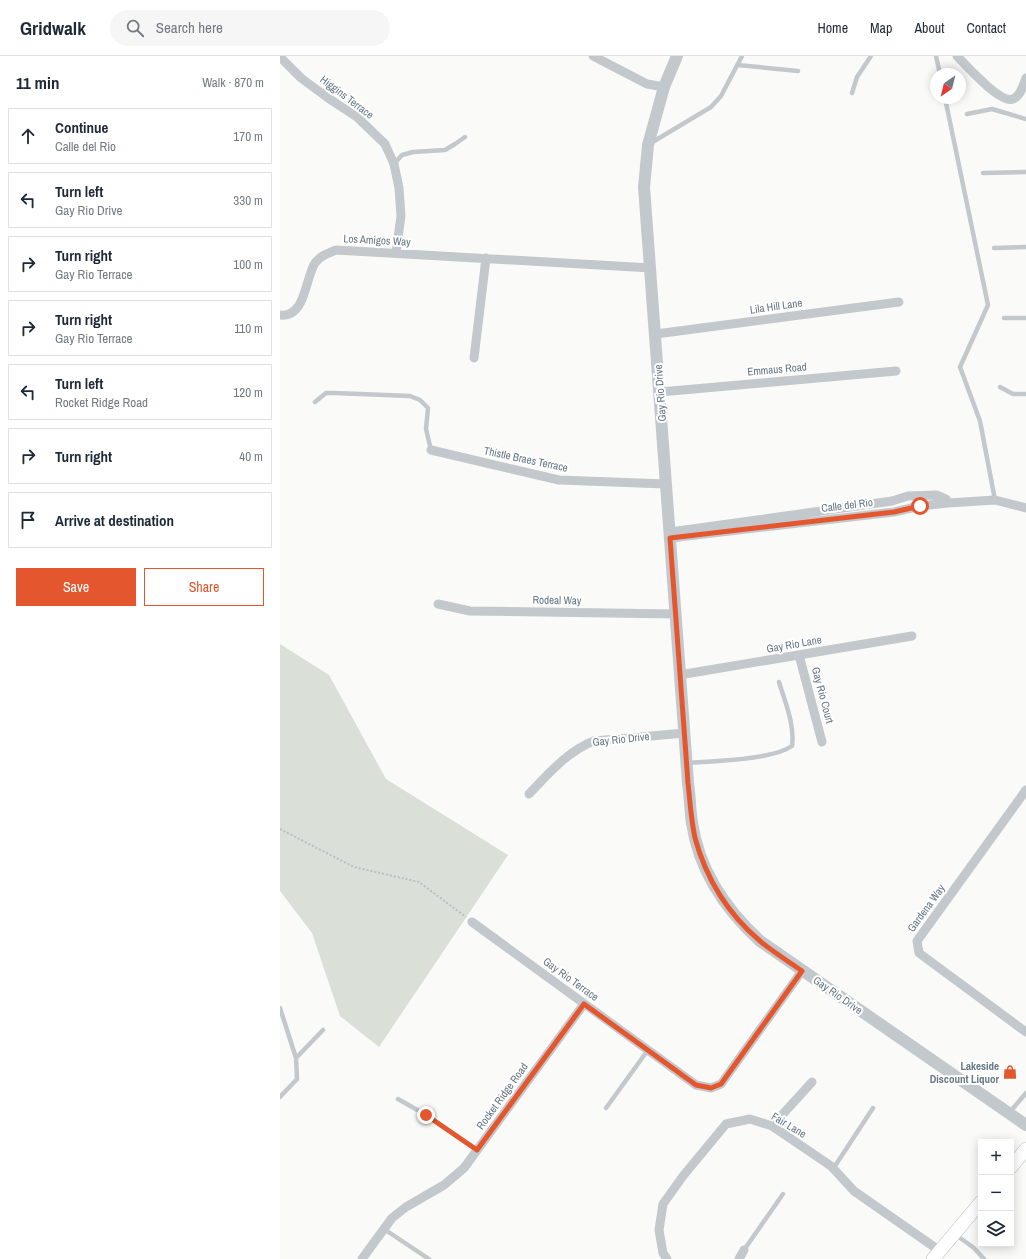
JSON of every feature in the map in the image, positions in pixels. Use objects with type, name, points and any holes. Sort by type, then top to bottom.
[{"type":"main road","points":[[1014,1163],[1026,1149]]},
{"type":"main road","points":[[937,1255],[978,1206]]},
{"type":"street","points":[[593,56],[648,84],[664,87]]},
{"type":"street","name":"Gay Rio Drive","points":[[677,56],[664,87],[648,145],[644,187],[656,334],[679,675],[688,763],[688,783],[695,837],[710,879],[726,905],[748,930],[772,950],[1026,1125]]},
{"type":"street","points":[[957,56],[991,90],[1005,99],[1012,100],[1020,93],[1026,78]]},
{"type":"street","name":"Higgins Terrace","points":[[282,59],[302,78],[328,98],[357,117],[385,144],[394,164],[401,202],[396,253]]},
{"type":"street","name":"Los Amigos Way","points":[[280,315],[284,316],[295,311],[301,302],[314,264],[320,258],[336,250],[651,268]]},
{"type":"street","points":[[474,358],[486,258]]},
{"type":"street","name":"Lila Hill Lane","points":[[656,334],[899,302]]},
{"type":"street","name":"Emmaus Road","points":[[660,392],[896,371]]},
{"type":"street","name":"Thistle Braes Terrace","points":[[431,450],[558,480],[666,484]]},
{"type":"street","name":"Calle del Rio","points":[[670,535],[894,512],[920,506],[948,503],[995,500],[1026,508]]},
{"type":"street","name":"Rodeal Way","points":[[438,604],[470,611],[676,614]]},
{"type":"street","name":"Gay Rio Lane","points":[[679,675],[912,636]]},
{"type":"street","name":"Gay Rio Court","points":[[799,655],[822,742]]},
{"type":"street","name":"Gay Rio Drive","points":[[529,794],[552,769],[585,744],[594,740],[685,733]]},
{"type":"street","name":"Gardena Way","points":[[1026,790],[917,941],[919,953],[1026,1032]]},
{"type":"street","name":"Gay Rio Terrace","points":[[472,922],[696,1085],[711,1088],[721,1084],[802,971]]},
{"type":"street","name":"Rocket Ridge Road","points":[[362,1259],[392,1218],[406,1207],[444,1185],[464,1168],[584,1004]]},
{"type":"street","points":[[772,1126],[812,1082]]},
{"type":"street","name":"Fair Lane","points":[[667,1259],[663,1253],[659,1230],[663,1204],[683,1176],[726,1124],[750,1119],[772,1126],[833,1168],[854,1191],[937,1255]]},
{"type":"street","points":[[739,1259],[744,1250]]},
{"type":"lane","points":[[648,145],[711,107],[721,96],[742,56]]},
{"type":"lane","points":[[852,93],[857,77],[871,56]]},
{"type":"lane","points":[[936,56],[939,68]]},
{"type":"lane","points":[[738,65],[798,72]]},
{"type":"lane","points":[[946,104],[988,305],[960,367],[980,422],[995,500]]},
{"type":"lane","points":[[967,114],[992,109],[1026,119]]},
{"type":"lane","points":[[394,164],[402,155],[413,152],[445,150],[465,137]]},
{"type":"lane","points":[[983,173],[1026,172]]},
{"type":"lane","points":[[994,248],[1026,247]]},
{"type":"lane","points":[[1004,318],[1026,318]]},
{"type":"lane","points":[[1000,387],[1013,394],[1026,394]]},
{"type":"lane","points":[[316,402],[326,393],[410,396],[420,400],[428,408],[426,429],[431,450]]},
{"type":"lane","points":[[688,763],[748,758],[786,750],[792,746],[793,740],[788,711],[779,682]]},
{"type":"lane","points":[[280,1008],[296,1058],[297,1079],[280,1097]]},
{"type":"lane","points":[[296,1058],[323,1030]]},
{"type":"lane","points":[[606,1108],[648,1050]]},
{"type":"lane","points":[[1009,1113],[1026,1093]]},
{"type":"lane","points":[[398,1099],[426,1115],[477,1150]]},
{"type":"lane","points":[[833,1168],[873,1108]]},
{"type":"lane","points":[[744,1250],[783,1194]]},
{"type":"lane","points":[[384,1228],[428,1259]]},
{"type":"lane","points":[[954,1234],[974,1248],[984,1259]]},
{"type":"path","points":[[280,829],[354,867],[419,882],[472,922]]},
{"type":"shaded area","points":[[280,644],[329,675],[386,779],[508,855],[379,1047],[340,1016],[312,933],[280,891]]},
{"type":"place","name":"Lakeside Discount Liquor","points":[[1010,1072]]},
{"type":"route","points":[[426,1115],[477,1150],[584,1004],[696,1085],[711,1088],[721,1084],[802,971],[772,950],[736,918],[710,879],[699,852],[692,823],[688,783],[688,763],[679,675],[670,538],[894,512],[920,506]]}]
